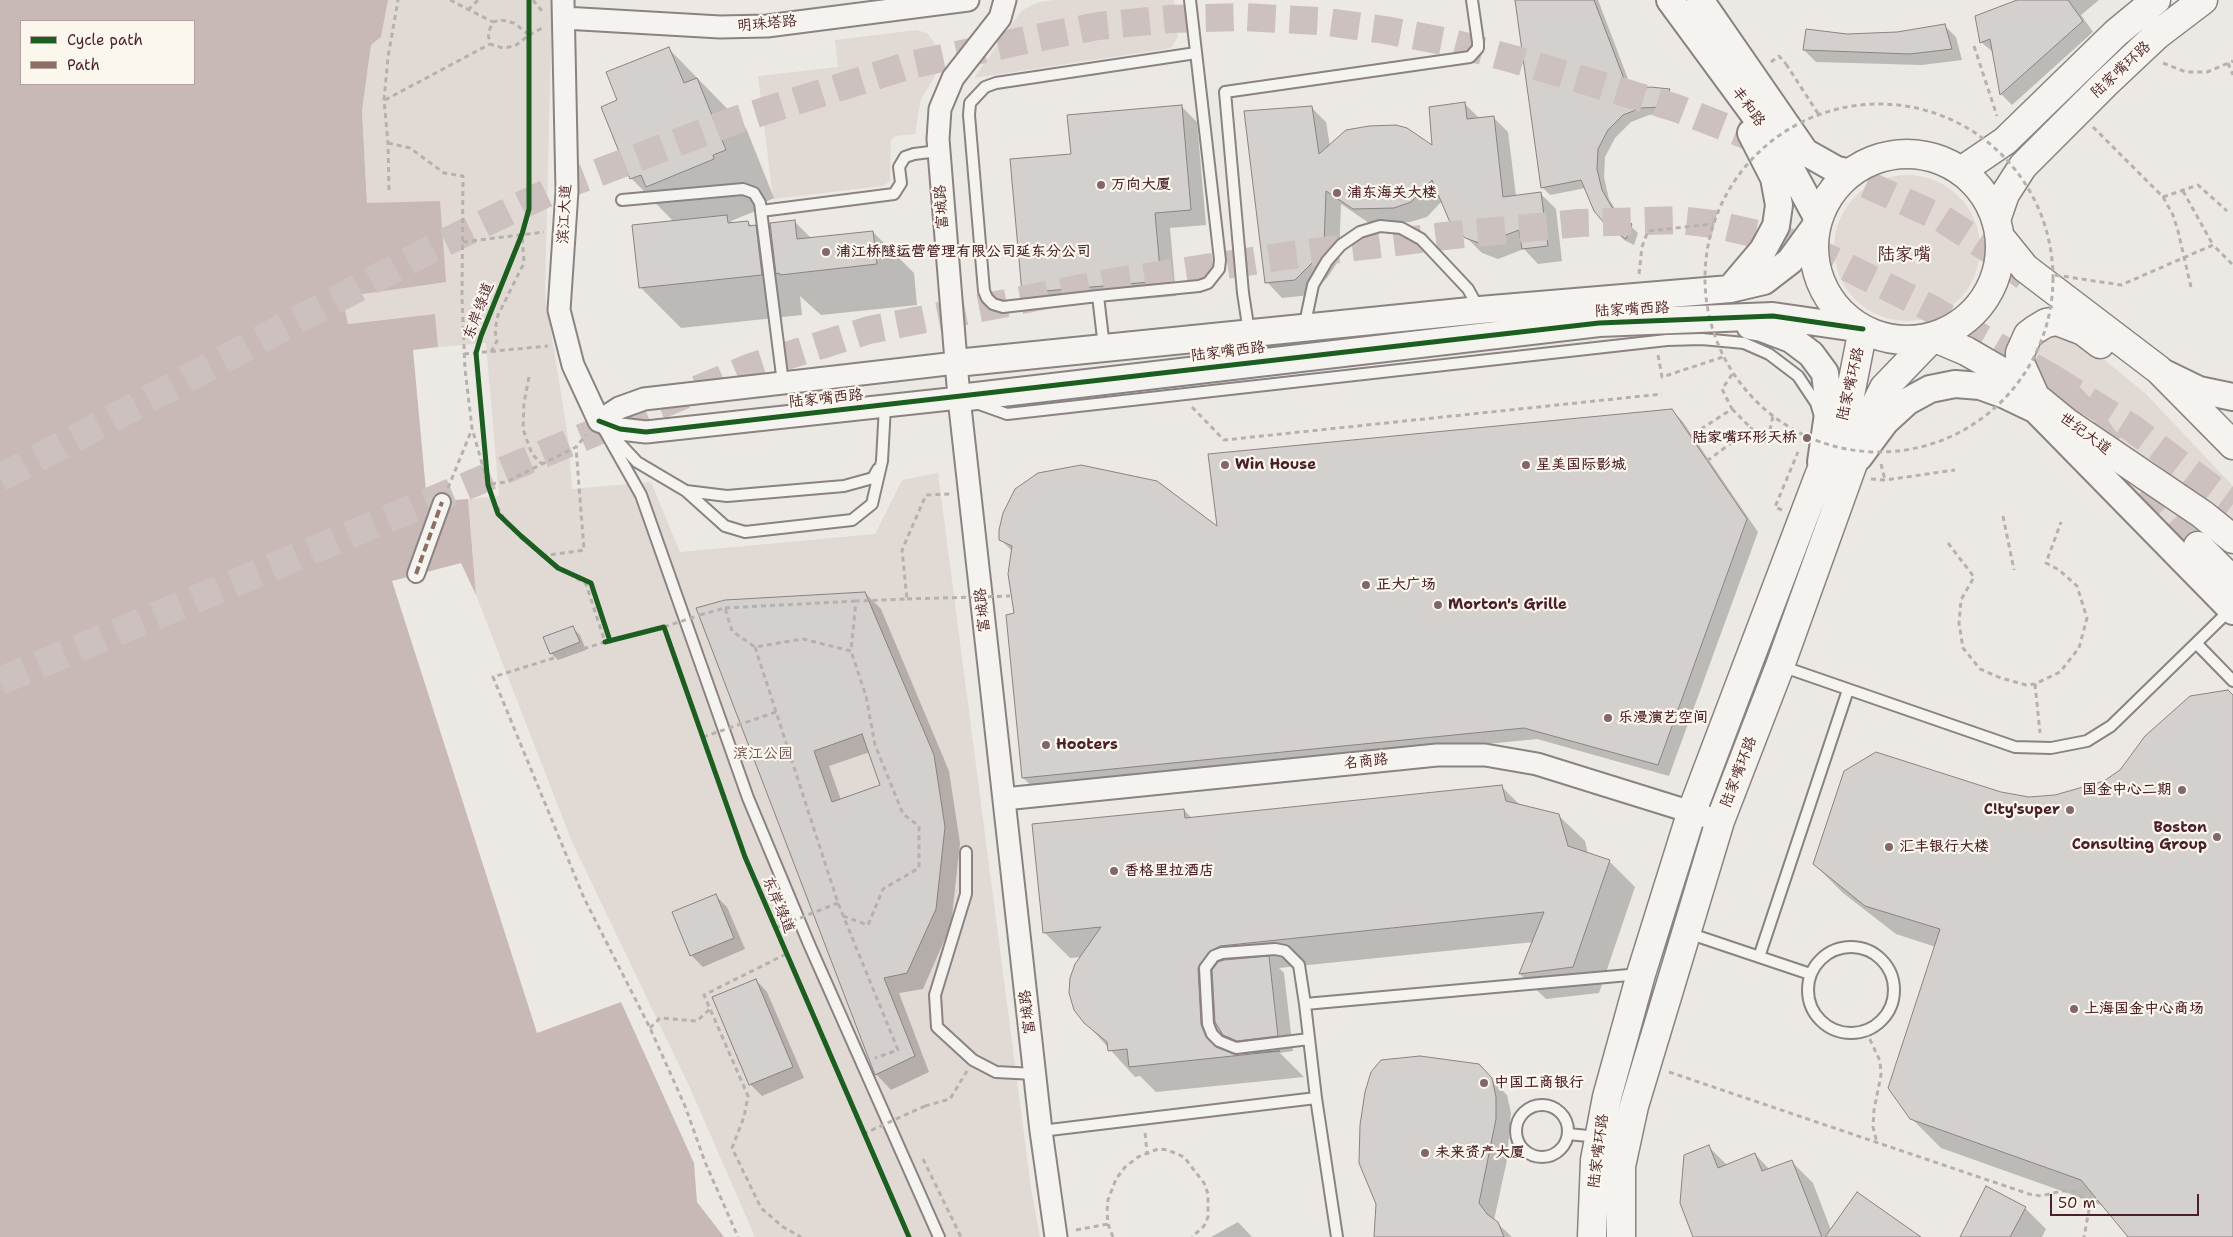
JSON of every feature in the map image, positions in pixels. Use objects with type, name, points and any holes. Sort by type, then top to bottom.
[{"type":"main road","name":"陆家嘴环路","points":[[1961,171],[2005,141],[2116,33],[2156,0]]},
{"type":"main road","name":"陆家嘴环路","points":[[1998,228],[2005,194],[2023,166],[2157,35],[2203,0]]},
{"type":"main road","points":[[1998,228],[1999,264],[1991,288],[1977,310],[1957,327],[1933,337],[1909,340],[1885,338],[1863,329],[1836,308],[1820,282],[1814,253],[1817,222],[1830,193],[1850,173],[1876,159],[1905,154],[1934,158],[1961,171],[1983,192],[1998,228],[2025,268],[2152,365],[2233,444]]},
{"type":"main road","points":[[2034,402],[2020,364],[2020,353],[2028,335],[2046,323],[2057,321],[2070,324],[2092,337],[2117,357],[2152,365]]},
{"type":"main road","name":"陆家嘴环路","points":[[1592,1237],[1595,1160],[1599,1137],[1607,1097],[1641,974],[1692,811],[1819,476],[1842,424],[1850,395],[1863,329]]},
{"type":"main road","name":"陆家嘴环路","points":[[1621,1237],[1621,1166],[1634,1106],[1720,821],[1780,666],[1870,416],[1884,388],[1933,337]]},
{"type":"main road","name":"世纪大道","points":[[1933,337],[1966,351],[2011,377],[2034,402],[2202,514],[2233,539]]},
{"type":"main road","points":[[2198,546],[2233,581]]},
{"type":"street","name":"明珠塔路","points":[[564,9],[720,27],[767,26],[968,0]]},
{"type":"street","name":"富城路","points":[[1005,0],[1000,18],[954,78],[940,109],[938,151],[959,398],[1041,1131],[1056,1235]]},
{"type":"street","name":"丰和路","points":[[1670,0],[1781,152],[1817,222]]},
{"type":"street","name":"丰和路","points":[[1700,0],[1805,152],[1837,170],[1850,173]]},
{"type":"street","name":"滨江大道","points":[[564,9],[566,191],[559,310],[574,365],[599,421]]},
{"type":"street","points":[[1714,59],[1713,80],[1752,136],[1774,178],[1779,206],[1776,226],[1763,250],[1730,290]]},
{"type":"street","name":"陆家嘴西路","points":[[599,421],[619,408],[644,399],[956,363],[1249,333],[1480,310],[1730,290],[1764,281],[1790,261],[1817,222]]},
{"type":"street","name":"陆家嘴西路","points":[[599,421],[620,429],[646,432],[959,398],[1600,335],[1702,319],[1773,316],[1863,329]]},
{"type":"street","points":[[1702,319],[1762,328],[1791,339],[1811,354],[1825,373],[1828,390],[1819,476]]},
{"type":"street","points":[[2152,365],[2186,385],[2233,397]]},
{"type":"street","points":[[1850,472],[1886,422],[1908,401],[1930,389],[1955,384],[1980,386],[2034,402],[2232,610]]},
{"type":"street","points":[[416,574],[442,502]]},
{"type":"street","name":"名商路","points":[[1004,798],[1436,755],[1485,755],[1537,764],[1720,821]]},
{"type":"lane","points":[[1190,0],[1220,260],[1219,269],[1208,283],[1199,286],[1003,307],[994,304],[987,298],[984,291],[968,115],[970,104],[985,87],[996,82],[1196,53]]},
{"type":"lane","points":[[1249,333],[1243,293],[1225,92],[1470,57],[1478,48],[1472,0]]},
{"type":"lane","points":[[761,211],[894,194],[901,183],[899,167],[905,158],[914,154],[938,151]]},
{"type":"lane","points":[[622,200],[743,189],[754,192],[760,203],[783,383]]},
{"type":"lane","points":[[1304,328],[1313,285],[1327,261],[1341,245],[1360,232],[1380,226],[1401,228],[1421,239],[1468,289],[1480,310]]},
{"type":"lane","points":[[1098,296],[1105,348]]},
{"type":"lane","points":[[1600,335],[1656,341],[1702,339],[1744,343],[1769,354],[1798,376],[1816,402],[1825,432]]},
{"type":"lane","points":[[599,421],[637,462],[686,491],[725,526],[745,532],[852,520],[872,504],[882,461],[885,406]]},
{"type":"lane","points":[[599,421],[641,495],[748,798],[809,944],[939,1237]]},
{"type":"lane","points":[[686,491],[727,496],[844,486],[873,478],[882,461]]},
{"type":"lane","points":[[1780,666],[2015,747],[2042,748],[2087,741],[2111,726],[2232,610]]},
{"type":"lane","points":[[2196,643],[2233,682]]},
{"type":"lane","points":[[1759,957],[1848,690]]},
{"type":"lane","points":[[966,852],[966,894],[935,995],[937,1027],[973,1060],[996,1072],[1035,1074]]},
{"type":"lane","points":[[1685,932],[1810,974]]},
{"type":"lane","points":[[1856,946],[1870,951],[1882,959],[1891,971],[1895,985],[1894,1000],[1888,1013],[1878,1024],[1866,1031],[1845,1032],[1825,1025],[1815,1015],[1809,1002],[1807,988],[1810,974],[1828,952],[1842,947],[1856,946]]},
{"type":"lane","points":[[1309,1039],[1236,1048],[1219,1041],[1212,1034],[1208,1024],[1205,968],[1214,956],[1222,953],[1275,949],[1285,952],[1299,965],[1305,1004],[1316,1098],[1337,1237]]},
{"type":"lane","points":[[1305,1004],[1641,974]]},
{"type":"lane","points":[[1041,1131],[1316,1098]]},
{"type":"lane","points":[[1540,1105],[1548,1105],[1555,1108],[1566,1119],[1568,1134],[1561,1148],[1555,1153],[1540,1157],[1526,1151],[1520,1145],[1516,1131],[1520,1116],[1526,1110],[1540,1105]]},
{"type":"lane","points":[[1568,1134],[1599,1137]]},
{"type":"path","points":[[389,190],[388,143],[384,100],[388,58],[398,0]]},
{"type":"path","points":[[450,0],[493,22],[501,20],[514,23],[529,35]]},
{"type":"path","points":[[468,10],[478,0]]},
{"type":"path","points":[[529,0],[529,9]]},
{"type":"path","points":[[490,44],[488,33],[493,22]]},
{"type":"path","points":[[529,26],[529,44]]},
{"type":"path","points":[[384,100],[490,44],[503,48],[515,46],[529,35]]},
{"type":"path","points":[[1974,46],[2005,141]]},
{"type":"path","points":[[1771,62],[1779,56],[1819,115]]},
{"type":"path","points":[[2163,63],[2186,72],[2207,72],[2233,61]]},
{"type":"path","points":[[2228,63],[2233,75]]},
{"type":"path","points":[[1876,104],[1906,107],[1934,114],[1961,125],[1985,141],[2007,160],[2025,184],[2039,210],[2048,237],[2055,275],[2046,329],[2034,358],[2017,385],[1995,409],[1969,427],[1940,441],[1917,448],[1877,452],[1828,444],[1805,435],[1773,416],[1745,389],[1733,373],[1724,356],[1713,331],[1704,278],[1707,250],[1713,224],[1726,194],[1743,169],[1765,146],[1784,132],[1819,115],[1848,107],[1876,104]]},
{"type":"path","points":[[2092,126],[2163,197],[2176,223],[2191,288]]},
{"type":"path","points":[[388,143],[410,148],[444,173],[463,176],[464,354],[472,428],[490,485]]},
{"type":"path","points":[[2163,197],[2198,185],[2227,211]]},
{"type":"path","points":[[2183,191],[2213,244],[2233,265]]},
{"type":"path","points":[[1642,248],[1648,231],[1713,224]]},
{"type":"path","points":[[515,251],[524,226]]},
{"type":"path","points":[[463,242],[564,230]]},
{"type":"path","points":[[491,352],[497,341],[498,315],[524,264],[522,234]]},
{"type":"path","points":[[2055,275],[2121,285],[2213,244]]},
{"type":"path","points":[[1656,341],[1662,377],[1724,356]]},
{"type":"path","points":[[464,354],[568,344]]},
{"type":"path","points":[[1733,373],[1722,389],[1732,409],[1767,444],[1773,416]]},
{"type":"path","points":[[529,377],[524,403],[523,429],[532,454],[541,463]]},
{"type":"path","points":[[1191,406],[1224,440],[1662,394]]},
{"type":"path","points":[[1701,429],[1732,409]]},
{"type":"path","points":[[490,485],[506,482],[576,447],[599,421]]},
{"type":"path","points":[[442,502],[472,428]]},
{"type":"path","points":[[1707,461],[1751,428]]},
{"type":"path","points":[[485,447],[492,497],[498,514],[558,568],[591,583],[610,641],[493,677],[584,898],[650,1028],[685,1106],[706,1162],[738,1237]]},
{"type":"path","points":[[543,556],[584,550],[576,447]]},
{"type":"path","points":[[1850,472],[1885,480],[1954,470]]},
{"type":"path","points":[[907,599],[902,550],[926,495],[970,492]]},
{"type":"path","points":[[2003,516],[2014,570]]},
{"type":"path","points":[[1948,543],[1974,577],[1961,600],[1959,623],[1963,648],[1980,669],[2001,678],[2026,685],[2035,684],[2060,672],[2079,648],[2087,618],[2077,586],[2059,570],[2046,563],[2061,522]]},
{"type":"path","points":[[655,630],[725,608],[1010,596]]},
{"type":"path","points":[[844,916],[868,925],[883,888],[918,868],[919,860],[919,826],[903,814],[875,745],[866,696],[851,651],[856,601]]},
{"type":"path","points":[[725,608],[732,632],[755,647],[838,904],[898,1050],[873,1059]]},
{"type":"path","points":[[664,627],[668,636]]},
{"type":"path","points":[[755,647],[803,639],[851,651]]},
{"type":"path","points":[[2035,684],[2042,748]]},
{"type":"path","points":[[703,737],[776,712]]},
{"type":"path","points":[[700,728],[706,746]]},
{"type":"path","points":[[774,928],[838,904]]},
{"type":"path","points":[[786,954],[704,995],[748,1096],[744,1117],[732,1148],[760,1208],[783,1227],[801,1237]]},
{"type":"path","points":[[650,1028],[660,1018],[684,1022],[697,1021],[710,1008]]},
{"type":"path","points":[[1866,1031],[1880,1061],[1881,1075],[1874,1110],[1873,1127],[1877,1143]]},
{"type":"path","points":[[863,1134],[926,1106],[950,1099],[973,1060]]},
{"type":"path","points":[[1646,1064],[2029,1194],[2041,1196],[2062,1191],[2074,1191],[2080,1194],[2088,1204],[2089,1210],[2084,1237]]},
{"type":"path","points":[[1143,1119],[1148,1152]]},
{"type":"path","points":[[859,1125],[867,1144]]},
{"type":"path","points":[[1113,1237],[1108,1224],[1108,1200],[1116,1179],[1125,1167],[1148,1152],[1158,1149],[1176,1153],[1191,1165],[1204,1183],[1208,1194],[1208,1217],[1204,1226],[1192,1237]]},
{"type":"path","points":[[1056,1235],[1108,1224]]},
{"type":"green space","name":"滨江公园","points":[[388,0],[552,0],[545,294],[568,437],[572,489],[651,482],[680,552],[875,534],[902,480],[938,473],[1031,1188],[1040,1237],[755,1237],[690,1088],[572,842],[476,595],[468,499],[499,496],[486,343],[438,347],[435,314],[347,324],[342,297],[446,281],[367,203],[362,111],[371,45],[381,37]]},
{"type":"green space","points":[[1053,0],[1174,0],[1178,36],[1172,47],[1166,49],[974,78],[1021,11],[1036,3]]},
{"type":"green space","points":[[916,30],[927,33],[934,42],[938,71],[921,99],[915,134],[896,136],[891,140],[890,181],[883,186],[773,199],[758,76],[838,67],[835,40]]},
{"type":"green space","points":[[1907,175],[1935,180],[1959,196],[1975,220],[1980,248],[1975,276],[1959,300],[1935,316],[1907,321],[1879,316],[1855,300],[1839,276],[1834,248],[1839,220],[1855,196],[1879,180]]},
{"type":"green space","points":[[2057,330],[2080,340],[2145,393],[2233,486],[2233,527],[2039,384],[2025,358],[2032,340]]},
{"type":"green space","points":[[2133,485],[2193,520],[2204,530],[2183,553],[2127,490]]},
{"type":"shaded area","points":[[0,0],[388,0],[381,37],[371,45],[362,111],[367,203],[440,201],[446,282],[342,297],[348,324],[435,314],[438,347],[413,350],[427,502],[468,499],[476,595],[461,563],[392,581],[537,1033],[621,1002],[694,1163],[697,1202],[724,1237],[0,1237]]},
{"type":"building","points":[[1515,0],[1594,0],[1629,92],[1650,87],[1670,89],[1663,107],[1641,108],[1623,115],[1608,130],[1598,149],[1597,169],[1602,190],[1613,209],[1632,224],[1626,239],[1605,224],[1594,211],[1581,180],[1541,188]]},
{"type":"building","points":[[2017,0],[2068,0],[2083,21],[2000,95],[1990,39],[1980,43],[1975,16]]},
{"type":"building","points":[[1945,24],[1952,49],[1910,54],[1803,50],[1806,29],[1847,34],[1897,32]]},
{"type":"building","points":[[669,47],[684,83],[697,78],[726,150],[713,155],[714,159],[646,187],[641,175],[630,179],[601,107],[617,100],[606,72]]},
{"type":"building","name":"浦东海关大楼","points":[[1465,102],[1467,119],[1494,116],[1503,197],[1541,192],[1548,246],[1522,249],[1519,230],[1482,244],[1465,238],[1449,220],[1432,180],[1411,202],[1394,208],[1353,209],[1326,191],[1324,245],[1312,263],[1295,280],[1265,283],[1244,111],[1312,106],[1319,154],[1346,130],[1369,126],[1396,125],[1407,128],[1432,145],[1429,107]]},
{"type":"building","name":"万向大厦","points":[[1182,105],[1191,210],[1155,213],[1161,281],[1022,293],[1010,159],[1071,154],[1067,115]]},
{"type":"building","points":[[727,215],[728,223],[748,221],[749,226],[756,225],[762,275],[639,288],[632,225]]},
{"type":"building","name":"浦江桥隧运营管理有限公司延东分公司","points":[[795,220],[797,239],[873,231],[877,264],[776,274],[770,223]]},
{"type":"building","name":"正大广场","points":[[1672,409],[1747,519],[1658,765],[1524,728],[1022,778],[1006,615],[1014,613],[1008,574],[1012,546],[999,540],[999,530],[1003,513],[1015,489],[1038,473],[1081,465],[1157,481],[1217,526],[1208,454]]},
{"type":"building","points":[[865,592],[934,755],[945,827],[936,909],[907,973],[884,978],[915,1056],[875,1075],[696,608],[725,600]],"holes":[[[862,734],[880,785],[832,802],[814,751]]]},
{"type":"building","points":[[573,626],[580,642],[550,654],[543,637]]},
{"type":"building","name":"上海国金中心商场","points":[[2228,690],[2233,695],[2233,1237],[2128,1237],[2081,1180],[1910,1119],[1888,1088],[1940,929],[1865,906],[1813,864],[1844,771],[1876,752],[2001,792],[2029,797],[2055,795],[2104,781],[2120,770],[2145,736],[2190,696]]},
{"type":"building","points":[[1502,785],[1506,801],[1559,814],[1568,846],[1610,860],[1573,967],[1519,974],[1544,912],[1220,946],[1209,952],[1198,968],[1201,1024],[1206,1037],[1216,1047],[1234,1054],[1280,1051],[1129,1067],[1127,1049],[1108,1051],[1107,1042],[1084,1023],[1074,1010],[1069,993],[1070,978],[1075,964],[1101,927],[1043,933],[1032,824],[1184,809],[1185,818]]},
{"type":"building","points":[[716,894],[734,938],[690,956],[672,912]]},
{"type":"building","points":[[1269,956],[1278,1036],[1237,1041],[1223,1035],[1215,1022],[1212,970],[1218,962],[1224,960]]},
{"type":"building","points":[[756,979],[793,1067],[749,1085],[712,997]]},
{"type":"building","name":"未来资产大厦","points":[[1420,1056],[1479,1064],[1492,1078],[1496,1097],[1496,1119],[1479,1203],[1487,1214],[1498,1222],[1504,1237],[1374,1237],[1376,1204],[1359,1163],[1360,1125],[1365,1092],[1371,1072],[1381,1060]]},
{"type":"building","points":[[1709,1145],[1718,1168],[1755,1153],[1762,1171],[1792,1160],[1822,1237],[1693,1237],[1680,1203],[1684,1155]]},
{"type":"building","points":[[1986,1186],[2026,1207],[2010,1237],[1960,1237]]},
{"type":"building","points":[[1857,1192],[1921,1237],[1825,1237]]},
{"type":"tunnel","points":[[0,478],[433,248],[555,189],[736,120],[910,65],[1098,26],[1170,19],[1242,17],[1319,21],[1385,30],[1453,43],[1513,59],[1676,108],[1774,146]]},
{"type":"tunnel","points":[[1828,167],[1941,218],[1992,251],[2025,277]]},
{"type":"tunnel","points":[[0,681],[751,367],[869,330],[1113,282],[1292,255],[1444,236],[1579,223],[1680,220],[1713,224],[1783,240],[1820,254],[1928,307],[2052,378],[2085,413],[2137,484],[2198,546]]},
{"type":"tunnel","points":[[2052,378],[2132,428],[2233,504]]},
{"type":"marked path","points":[[416,574],[442,502]]},
{"type":"cycle path","name":"东岸绿道","points":[[529,0],[529,209],[522,234],[476,353],[488,485],[498,514],[521,536],[558,568],[591,583],[610,641]]},
{"type":"cycle path","points":[[599,421],[620,429],[646,432],[1599,323],[1773,316],[1863,329]]},
{"type":"cycle path","name":"东岸绿道","points":[[605,642],[664,627],[745,857],[909,1237]]},
{"type":"place","name":"万向大厦","points":[[1101,185]]},
{"type":"place","name":"浦东海关大楼","points":[[1337,193]]},
{"type":"place","name":"浦江桥隧运营管理有限公司延东分公司","points":[[826,252]]},
{"type":"place","name":"陆家嘴环形天桥","points":[[1807,438]]},
{"type":"place","name":"Win House","points":[[1225,465]]},
{"type":"place","name":"星美国际影城","points":[[1526,465]]},
{"type":"place","name":"正大广场","points":[[1366,585]]},
{"type":"place","name":"Morton's Grille","points":[[1438,605]]},
{"type":"place","name":"乐漫演艺空间","points":[[1608,718]]},
{"type":"place","name":"Hooters","points":[[1046,745]]},
{"type":"place","name":"国金中心二期","points":[[2182,790]]},
{"type":"place","name":"C!ty'super","points":[[2070,810]]},
{"type":"place","name":"Boston Consulting Group","points":[[2217,837]]},
{"type":"place","name":"汇丰银行大楼","points":[[1889,847]]},
{"type":"place","name":"香格里拉酒店","points":[[1114,871]]},
{"type":"place","name":"上海国金中心商场","points":[[2074,1009]]},
{"type":"place","name":"中国工商银行","points":[[1484,1083]]},
{"type":"place","name":"未来资产大厦","points":[[1425,1153]]},
{"type":"district","name":"陆家嘴","points":[[1904,255]]}]
